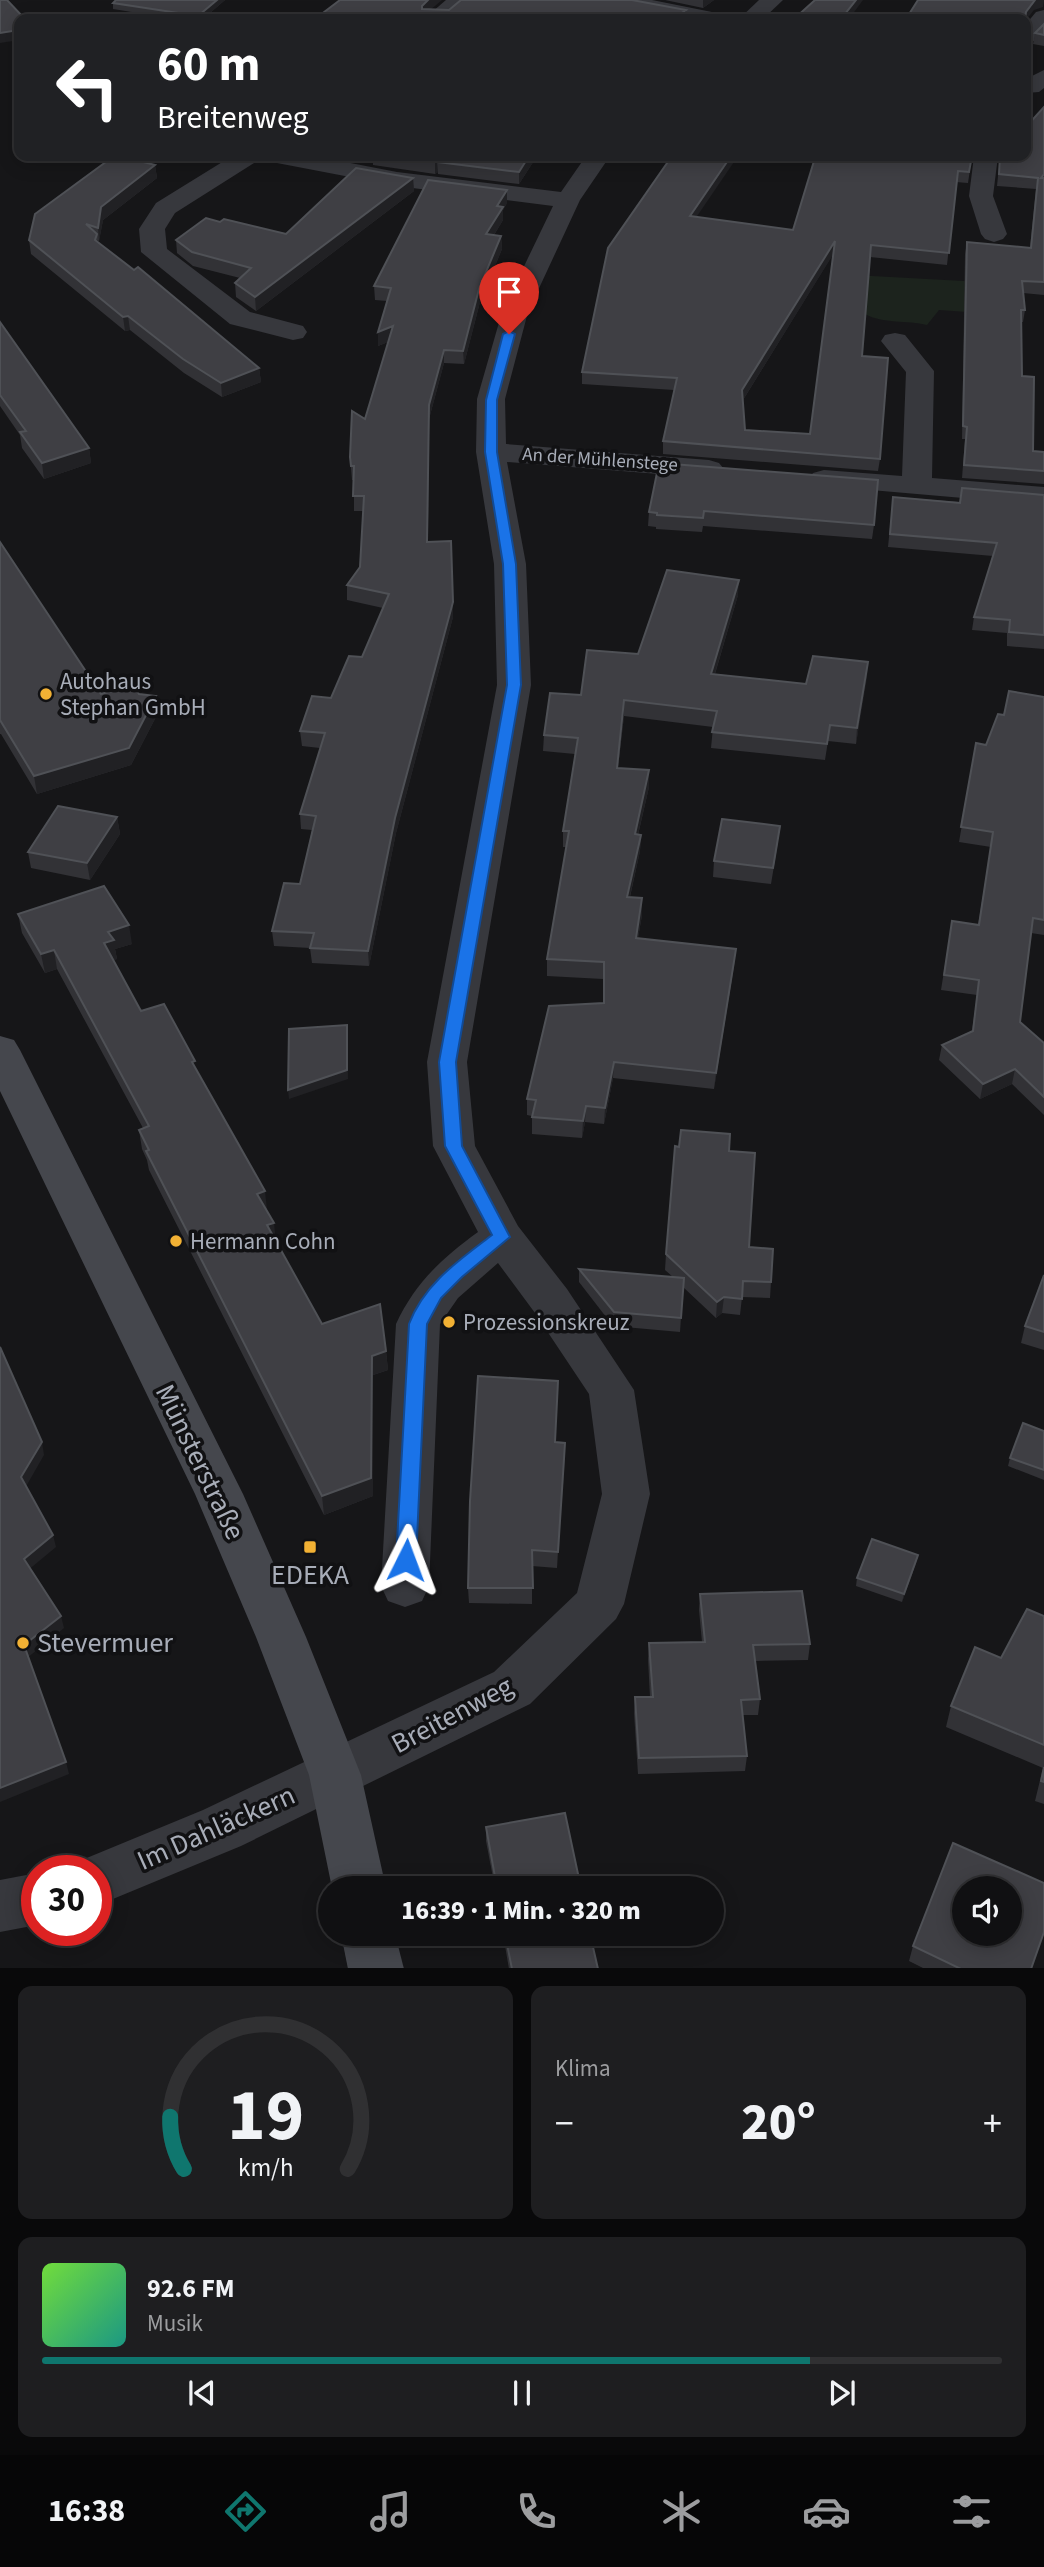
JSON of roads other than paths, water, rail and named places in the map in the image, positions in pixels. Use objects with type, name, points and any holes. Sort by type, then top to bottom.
[{"type":"main road","name":"Münsterstraße","points":[[0,1051],[219,1494],[281,1637],[335,1774],[356,1876]]},
{"type":"main road","points":[[371,1946],[376,1968]]},
{"type":"street","points":[[442,14],[460,0]]},
{"type":"street","points":[[620,0],[689,14]]},
{"type":"street","points":[[756,14],[772,0]]},
{"type":"street","points":[[1031,31],[1044,17]]},
{"type":"street","points":[[240,161],[166,208],[152,229],[154,252],[240,318],[293,332]]},
{"type":"street","points":[[304,161],[397,179],[568,200]]},
{"type":"street","name":"Breitenweg","points":[[335,1774],[512,1688],[599,1604],[626,1494],[611,1390],[551,1301],[502,1237],[454,1146],[447,1062],[514,685],[510,564],[491,452],[491,400],[515,312],[568,200],[595,161]]},
{"type":"street","points":[[985,161],[981,195],[993,234]]},
{"type":"street","points":[[895,341],[920,371],[918,487]]},
{"type":"street","name":"An der Mühlenstege","points":[[491,452],[737,472]]},
{"type":"street","points":[[793,476],[1044,496]]},
{"type":"street","points":[[405,1587],[418,1324],[424,1308],[435,1293],[456,1272],[502,1237]]},
{"type":"street","name":"Im Dahläckern","points":[[112,1873],[222,1828],[335,1774]]},
{"type":"street","points":[[0,1906],[21,1902]]},
{"type":"place","name":"Autohaus Stephan GmbH","points":[[46,694]]},
{"type":"place","name":"Hermann Cohn","points":[[176,1241]]},
{"type":"place","name":"Prozessionskreuz","points":[[449,1322]]},
{"type":"place","name":"EDEKA","points":[[310,1547]]},
{"type":"place","name":"Stevermuer","points":[[23,1643]]}]
